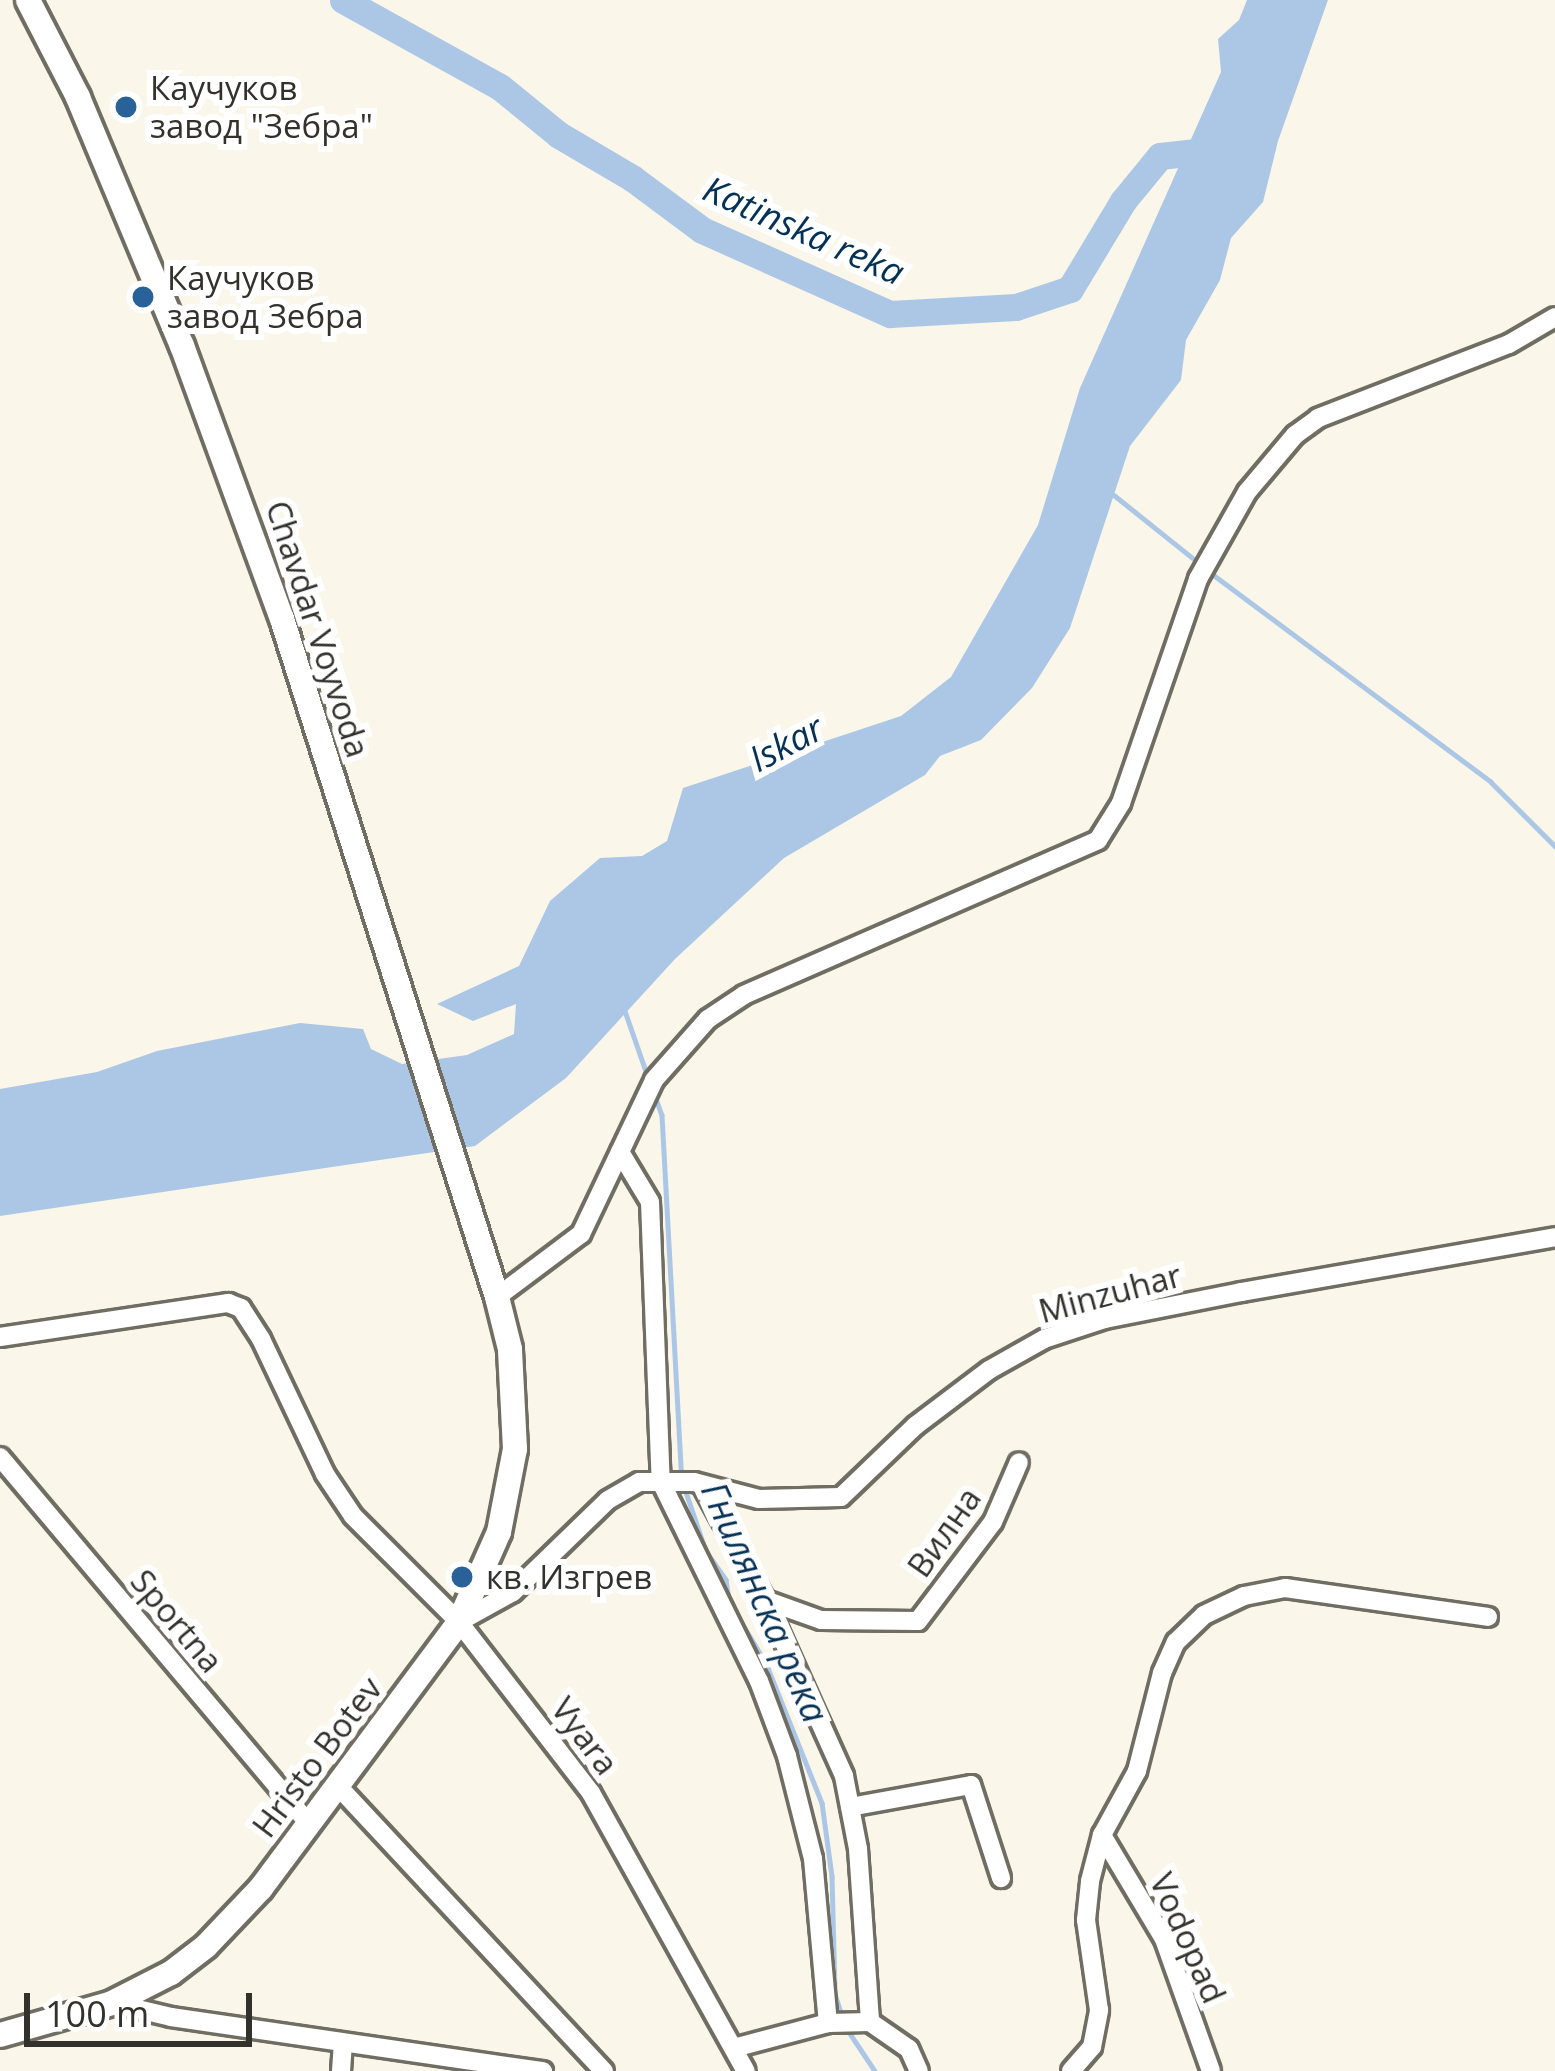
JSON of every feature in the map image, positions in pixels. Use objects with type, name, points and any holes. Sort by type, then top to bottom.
[{"type":"street","name":"Chavdar Voyvoda","points":[[28,0],[78,97],[241,500],[497,1297],[510,1349],[515,1449],[499,1532],[459,1622]]},
{"type":"street","points":[[497,1297],[581,1234],[654,1080],[676,1050],[726,1007],[1099,840],[1121,803],[1198,580],[1270,460],[1318,418],[1452,370],[1555,317]]},
{"type":"street","points":[[620,1152],[650,1202],[665,1482],[759,1681],[787,1756],[813,1858],[832,2023]]},
{"type":"street","name":"Minzuhar","points":[[665,1482],[698,1484],[760,1499],[841,1497],[914,1426],[989,1370],[1044,1339],[1105,1319],[1555,1237]]},
{"type":"street","name":"Vyara","points":[[0,1336],[209,1306],[241,1308],[261,1339],[325,1474],[388,1555],[459,1622],[591,1792],[746,2071]]},
{"type":"street","name":"Sportna","points":[[0,1457],[309,1824]]},
{"type":"street","name":"Вилна","points":[[765,1600],[821,1620],[918,1621],[993,1522],[1019,1462]]},
{"type":"street","name":"Hristo Botev","points":[[0,2035],[112,2002],[171,1973],[206,1946],[261,1888],[459,1622],[513,1592],[622,1489],[665,1482]]},
{"type":"street","points":[[698,1484],[765,1600],[832,1742],[850,1807],[864,2021]]},
{"type":"street","points":[[1071,2071],[1093,2047],[1099,2010],[1086,1920],[1102,1834],[1137,1771],[1169,1658],[1204,1615],[1244,1596],[1285,1588],[1488,1617]]},
{"type":"street","points":[[336,1784],[604,2071]]},
{"type":"street","points":[[850,1807],[971,1785],[1001,1878]]},
{"type":"street","name":"Vodopad","points":[[1102,1834],[1164,1940],[1211,2071]]},
{"type":"street","points":[[112,2002],[343,2044],[543,2071]]},
{"type":"street","points":[[734,2048],[832,2023],[864,2021],[909,2049],[919,2071]]},
{"type":"street","points":[[341,2071],[343,2044]]},
{"type":"water","points":[[1247,0],[1328,0],[1278,141],[1263,202],[1231,238],[1220,280],[1186,340],[1181,380],[1130,446],[1070,628],[1032,688],[981,740],[940,756],[925,775],[784,858],[675,959],[566,1078],[475,1146],[0,1216],[0,1089],[97,1072],[157,1051],[300,1023],[363,1029],[371,1049],[402,1064],[467,1055],[514,1034],[516,1004],[473,1021],[437,1004],[519,966],[550,901],[600,858],[642,856],[667,841],[683,788],[901,716],[951,677],[1038,525],[1080,388],[1221,72],[1218,39],[1239,20]]},
{"type":"waterway","name":"Katinska reka","points":[[343,0],[500,87],[559,135],[632,178],[702,230],[890,314],[1016,307],[1070,289],[1123,201],[1160,156],[1222,149]]},
{"type":"waterway","points":[[1114,495],[1199,563]]},
{"type":"waterway","points":[[1207,570],[1491,782],[1555,846]]},
{"type":"waterway","name":"Гнилянска река","points":[[625,1011],[649,1080]]},
{"type":"waterway","name":"Гнилянска река","points":[[655,1096],[662,1115],[682,1479]]},
{"type":"waterway","name":"Гнилянска река","points":[[685,1489],[706,1551],[726,1580],[729,1600]]},
{"type":"waterway","name":"Гнилянска река","points":[[734,1610],[766,1663],[822,1803],[832,1876],[835,1994],[842,2015]]},
{"type":"waterway","name":"Гнилянска река","points":[[845,2026],[875,2071]]},
{"type":"place","name":"Каучуков завод \"Зебра\"","points":[[126,107]]},
{"type":"place","name":"Каучуков завод Зебра","points":[[143,297]]},
{"type":"place","name":"кв. Изгрев","points":[[462,1577]]},
{"type":"water label","name":"Iskar","points":[[786,743]]}]
